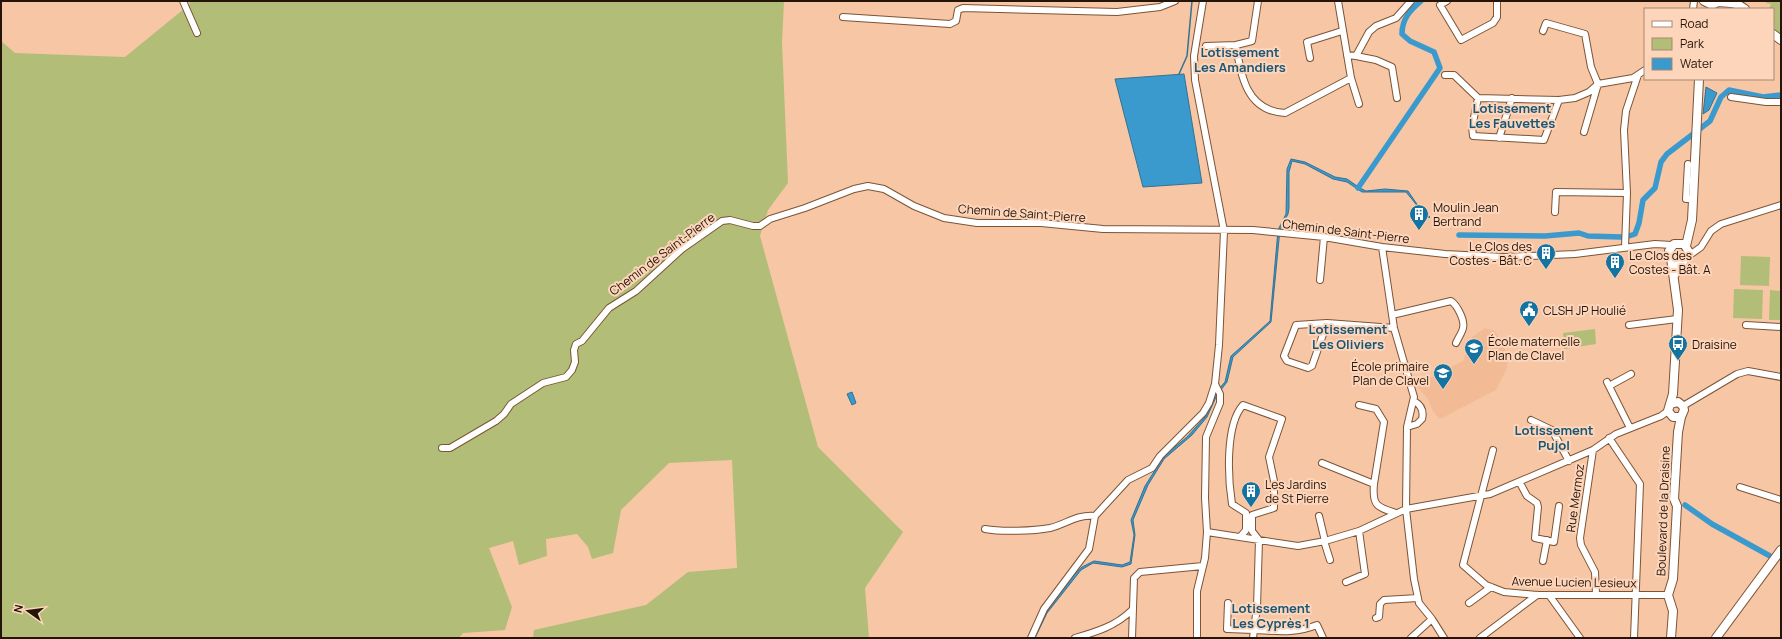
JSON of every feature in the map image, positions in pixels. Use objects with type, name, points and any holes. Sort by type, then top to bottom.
[{"type":"street","points":[[183,1],[197,33]]},
{"type":"street","points":[[843,17],[950,24],[956,21],[958,10],[963,8],[1117,12],[1160,7],[1175,1]]},
{"type":"street","points":[[1031,638],[1044,609],[1089,550],[1095,516],[1128,480],[1152,468],[1160,456],[1203,413],[1209,403],[1216,385],[1224,231],[1195,80],[1194,56],[1203,1]]},
{"type":"street","points":[[1206,46],[1236,45],[1252,41],[1258,1]]},
{"type":"street","points":[[1338,1],[1351,78],[1358,104]]},
{"type":"street","points":[[1356,56],[1369,32],[1376,26],[1396,18],[1411,1]]},
{"type":"street","points":[[1447,1],[1440,5],[1461,40],[1493,24],[1497,18],[1497,1]]},
{"type":"street","points":[[1711,3],[1729,2],[1744,8]]},
{"type":"street","points":[[1543,31],[1546,23],[1585,34],[1591,67],[1598,84],[1584,132]]},
{"type":"street","points":[[1310,58],[1307,42],[1342,31]]},
{"type":"street","points":[[1236,45],[1248,89],[1259,105],[1273,112],[1285,113],[1351,78]]},
{"type":"street","points":[[1347,55],[1376,60],[1392,67],[1397,98]]},
{"type":"street","points":[[1445,75],[1454,75],[1478,98],[1559,100],[1575,98],[1589,92],[1598,84],[1633,78],[1644,71]]},
{"type":"street","points":[[1625,247],[1627,193],[1624,124],[1626,111],[1638,75]]},
{"type":"street","points":[[1670,256],[1670,248],[1682,245],[1688,234],[1692,220],[1699,80]]},
{"type":"street","points":[[1732,97],[1766,102],[1781,102]]},
{"type":"street","points":[[1478,98],[1472,127],[1473,136],[1544,140],[1559,100]]},
{"type":"street","points":[[1499,138],[1512,98]]},
{"type":"street","points":[[1688,164],[1686,199],[1694,199]]},
{"type":"street","name":"Chemin de Saint-Pierre","points":[[442,448],[450,448],[496,420],[504,414],[511,404],[543,382],[566,377],[572,370],[575,362],[574,350],[576,344],[586,335],[609,308],[636,291],[682,249],[722,221],[730,220],[753,226],[760,226],[770,219],[805,208],[854,189],[868,186],[884,189],[914,206],[944,218],[978,223],[1041,223],[1103,229],[1182,229],[1279,233],[1324,237],[1382,247],[1445,254],[1504,257],[1576,254],[1655,244],[1682,245],[1692,248],[1706,238]]},
{"type":"street","points":[[1555,212],[1556,192],[1627,193]]},
{"type":"street","name":"Chemin de Saint-Pierre","points":[[1685,259],[1701,247],[1711,231],[1721,224],[1781,205]]},
{"type":"street","points":[[1320,280],[1324,237]]},
{"type":"street","points":[[1661,245],[1676,262],[1685,259]]},
{"type":"street","points":[[1673,277],[1679,265],[1689,252],[1682,245]]},
{"type":"street","points":[[1382,247],[1394,328],[1414,397],[1409,413],[1407,427],[1406,509],[1414,579],[1419,603],[1432,619],[1444,638]]},
{"type":"street","name":"Boulevard de la Draisine","points":[[1670,256],[1678,310],[1673,394],[1678,432],[1674,499],[1677,506],[1673,579],[1668,595],[1672,611],[1671,638]]},
{"type":"street","points":[[1392,315],[1451,301],[1455,304],[1464,323],[1464,327],[1456,343]]},
{"type":"street","points":[[1628,326],[1677,319]]},
{"type":"street","points":[[1328,323],[1312,366],[1308,368],[1287,361],[1284,356],[1296,325],[1328,323],[1394,328]]},
{"type":"street","points":[[1746,325],[1781,327]]},
{"type":"street","points":[[1207,532],[1298,546],[1325,541],[1359,531],[1406,509],[1482,496],[1520,483],[1593,450],[1609,438],[1630,428],[1675,411],[1736,374],[1748,371],[1781,377]]},
{"type":"street","points":[[1630,428],[1608,384],[1632,374]]},
{"type":"street","points":[[1197,638],[1197,591],[1203,566],[1207,532],[1205,498],[1206,437],[1220,403],[1220,394],[1216,385]]},
{"type":"street","points":[[1407,427],[1417,424],[1422,419],[1423,410],[1414,401]]},
{"type":"street","points":[[1249,514],[1274,508],[1274,481],[1269,457],[1282,419],[1244,405],[1238,411],[1232,433],[1230,489],[1232,504],[1249,514],[1252,530],[1259,540],[1257,607],[1253,638]]},
{"type":"street","points":[[1359,405],[1376,410],[1384,422],[1373,495],[1375,504],[1380,508],[1396,514]]},
{"type":"street","points":[[1531,420],[1552,430],[1569,461]]},
{"type":"street","points":[[1609,438],[1640,484],[1634,638]]},
{"type":"street","name":"Avenue Lucien Lesieux","points":[[1493,450],[1464,566],[1486,585],[1504,592],[1537,595],[1668,595]]},
{"type":"street","name":"Rue Mermoz","points":[[1593,450],[1580,538],[1581,544],[1595,572],[1596,594]]},
{"type":"street","points":[[1322,463],[1374,484]]},
{"type":"street","points":[[1520,483],[1527,496],[1537,503],[1536,538],[1554,542],[1559,506]]},
{"type":"street","points":[[1740,487],[1781,500]]},
{"type":"street","points":[[1240,537],[1246,530],[1249,514]]},
{"type":"street","points":[[985,528],[999,532],[1050,528],[1080,517],[1095,516]]},
{"type":"street","points":[[1320,516],[1330,560]]},
{"type":"street","points":[[1346,582],[1365,574],[1359,531]]},
{"type":"street","points":[[1543,561],[1547,540]]},
{"type":"street","points":[[1716,638],[1781,550]]},
{"type":"street","points":[[1132,638],[1134,578],[1140,572],[1203,566]]},
{"type":"street","points":[[1469,603],[1491,587]]},
{"type":"street","points":[[1480,638],[1537,595]]},
{"type":"street","points":[[1549,595],[1580,638]]},
{"type":"street","points":[[1376,618],[1379,617],[1380,604],[1384,600],[1418,598]]},
{"type":"street","points":[[1228,603],[1227,629],[1254,630],[1288,635],[1317,625],[1323,638]]},
{"type":"street","points":[[1075,638],[1108,628],[1124,618],[1132,610]]},
{"type":"street","points":[[1411,638],[1432,619]]},
{"type":"shaded area","points":[[1485,328],[1495,331],[1508,355],[1507,368],[1496,390],[1440,419],[1433,411],[1428,399],[1416,385],[1463,361],[1472,337]]},
{"type":"green space","points":[[189,1],[784,1],[782,42],[788,183],[768,210],[760,236],[818,447],[903,532],[865,588],[869,638],[533,638],[534,630],[646,605],[688,572],[737,568],[732,460],[669,463],[621,510],[613,553],[592,559],[588,547],[577,534],[546,539],[547,556],[519,565],[513,541],[489,548],[512,607],[505,630],[463,633],[459,638],[1,638],[1,41],[15,53],[125,57],[190,4]]},
{"type":"green space","points":[[1767,1],[1781,1],[1781,36],[1774,32],[1774,8],[1769,8],[1771,4],[1766,3]]},
{"type":"green space","points":[[1741,256],[1770,257],[1769,286],[1740,285]]},
{"type":"green space","points":[[1734,289],[1763,290],[1762,319],[1733,318]]},
{"type":"green space","points":[[1770,290],[1781,291],[1781,320],[1769,320]]},
{"type":"green space","points":[[1595,329],[1596,344],[1564,349],[1563,333]]},
{"type":"water","points":[[1184,74],[1202,183],[1143,187],[1115,79]]},
{"type":"water","points":[[1706,87],[1717,93],[1709,110],[1703,114]]},
{"type":"water","points":[[1291,159],[1305,162],[1335,177],[1347,179],[1366,191],[1385,189],[1408,191],[1420,208],[1406,192],[1362,192],[1347,182],[1333,179],[1305,164],[1292,161],[1289,172],[1288,214],[1280,229],[1271,322],[1233,357],[1227,382],[1217,395],[1207,417],[1192,435],[1164,459],[1148,485],[1133,520],[1135,535],[1131,564],[1122,567],[1093,563],[1081,570],[1047,613],[1035,638],[1033,638],[1048,608],[1073,575],[1082,567],[1094,561],[1122,565],[1130,562],[1134,535],[1131,520],[1145,486],[1164,456],[1187,437],[1205,417],[1216,392],[1225,382],[1231,356],[1270,321],[1278,230],[1286,214],[1287,169]]},
{"type":"water","points":[[852,392],[856,403],[852,405],[847,394]]},
{"type":"waterway","points":[[1179,74],[1187,56],[1192,1]]},
{"type":"waterway","points":[[1358,188],[1440,68],[1434,52],[1410,41],[1402,34],[1403,24],[1407,15],[1421,1]]},
{"type":"waterway","points":[[1629,236],[1635,234],[1639,223],[1643,200],[1655,188],[1661,162],[1667,154],[1710,121],[1721,97],[1729,90],[1763,97],[1781,95]]},
{"type":"waterway","points":[[1459,235],[1545,236],[1579,233],[1588,236],[1621,237]]},
{"type":"waterway","points":[[1685,505],[1712,524],[1770,556]]},
{"type":"place","name":"Moulin Jean Bertrand","points":[[1419,231]]},
{"type":"place","name":"Le Clos des Costes - Bât. C","points":[[1546,270]]},
{"type":"place","name":"Le Clos des Costes - Bât. A","points":[[1615,279]]},
{"type":"place","name":"CLSH JP Houlié","points":[[1529,327]]},
{"type":"place","name":"Draisine","points":[[1678,361]]},
{"type":"place","name":"École maternelle Plan de Clavel","points":[[1474,365]]},
{"type":"place","name":"École primaire Plan de Clavel","points":[[1443,390]]},
{"type":"place","name":"Les Jardins de St Pierre","points":[[1251,508]]},
{"type":"district","name":"Lotissement Les Amandiers","points":[[1240,60]]},
{"type":"district","name":"Lotissement Les Fauvettes","points":[[1512,116]]},
{"type":"district","name":"Lotissement Les Oliviers","points":[[1348,336]]},
{"type":"district","name":"Lotissement Pujol","points":[[1554,438]]},
{"type":"district","name":"Lotissement Les Cyprès 1","points":[[1271,616]]}]
